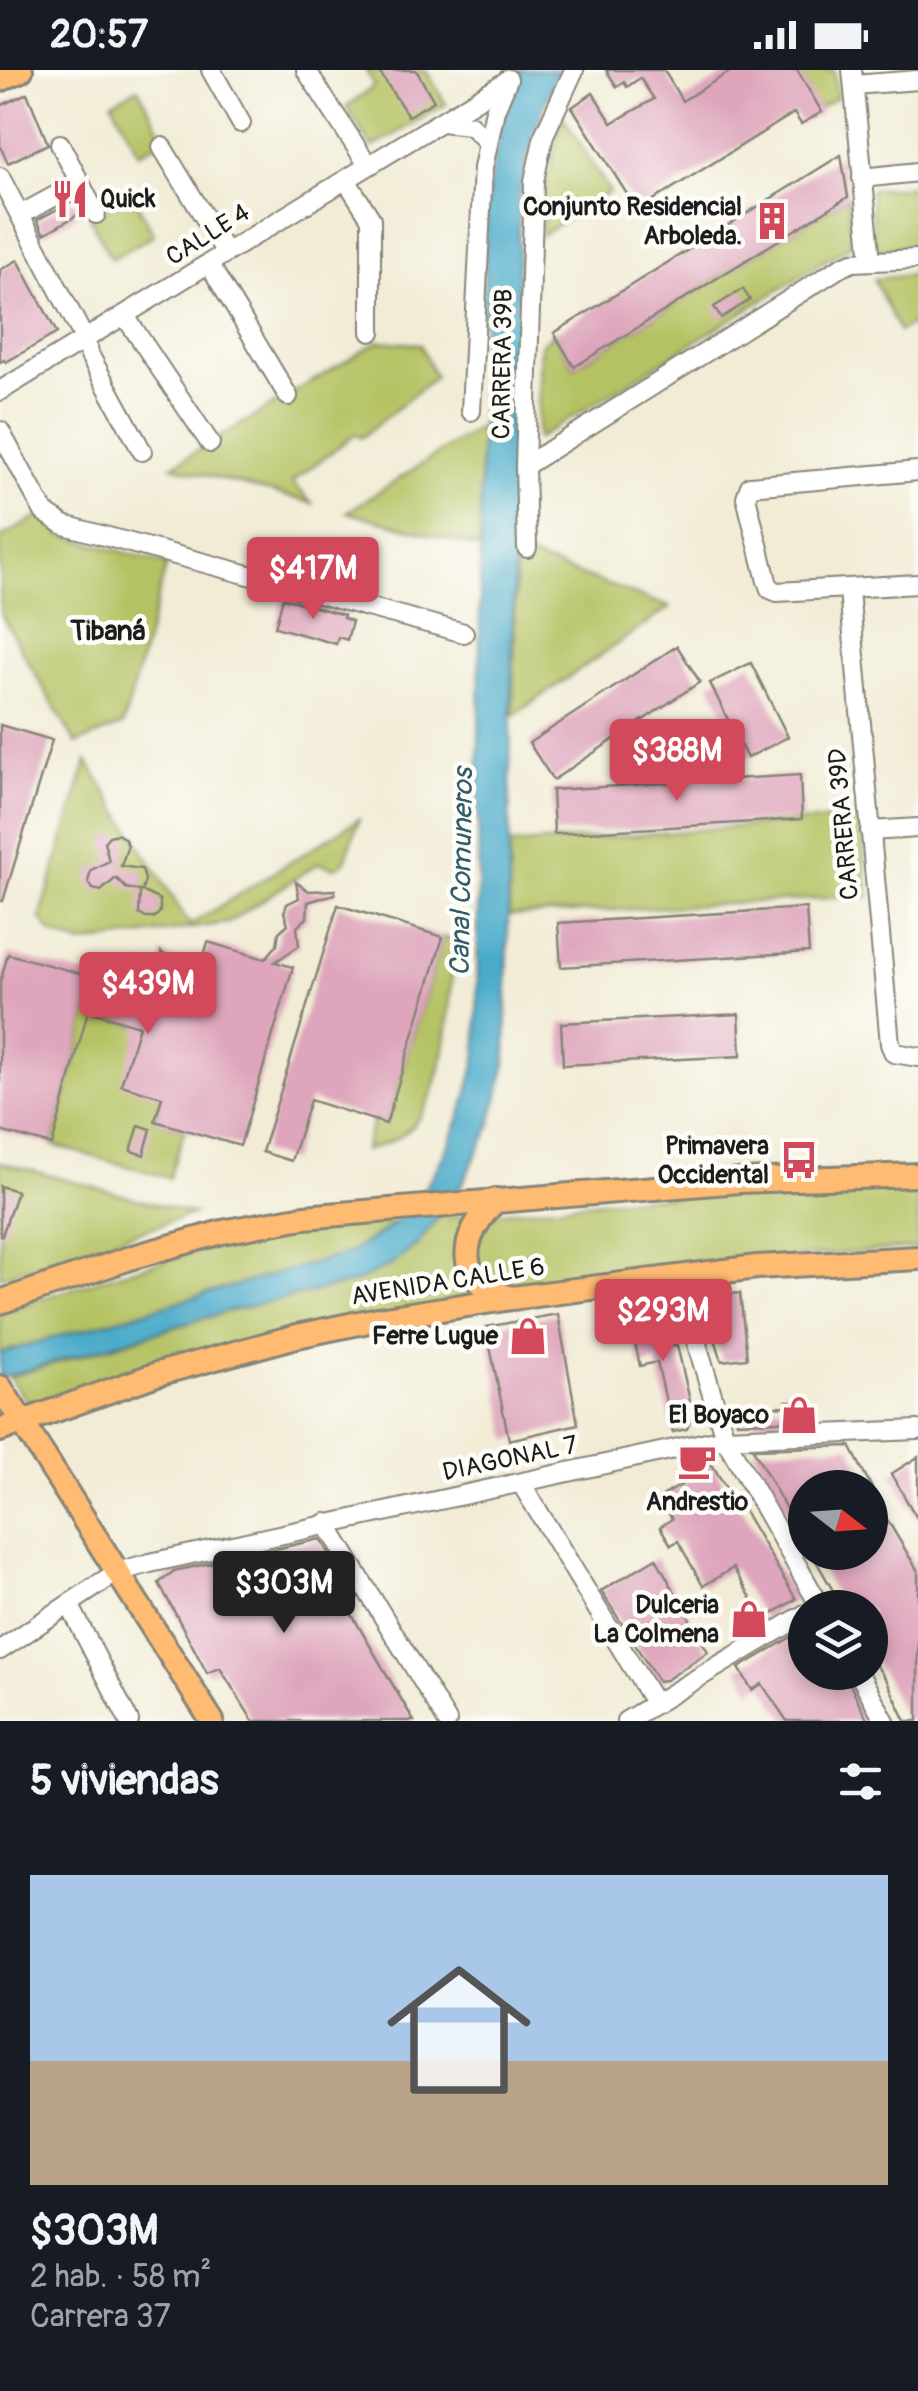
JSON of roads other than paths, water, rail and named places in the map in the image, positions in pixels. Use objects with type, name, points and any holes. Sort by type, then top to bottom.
[{"type":"main road","points":[[0,80],[21,70]]},
{"type":"main road","points":[[0,1302],[222,1232],[304,1217],[774,1179],[918,1175]]},
{"type":"main road","points":[[487,1201],[472,1228],[467,1255],[476,1280],[512,1298]]},
{"type":"main road","name":"AVENIDA CALLE 6","points":[[0,1430],[157,1374],[297,1336],[378,1319],[757,1267],[918,1258]]},
{"type":"main road","points":[[0,1387],[212,1721]]},
{"type":"street","points":[[211,70],[240,122]]},
{"type":"street","points":[[306,70],[368,165]]},
{"type":"street","name":"CARRERA 39B","points":[[528,548],[525,466],[534,181],[544,135],[574,70]]},
{"type":"street","name":"CALLE 4","points":[[0,391],[510,76]]},
{"type":"street","name":"CARRERA 39B","points":[[471,411],[487,141],[510,76]]},
{"type":"street","points":[[871,261],[853,78],[918,80]]},
{"type":"street","points":[[441,122],[470,126],[487,141]]},
{"type":"street","points":[[60,144],[96,214]]},
{"type":"street","points":[[162,148],[226,253]]},
{"type":"street","points":[[862,178],[918,172]]},
{"type":"street","points":[[0,177],[142,451]]},
{"type":"street","points":[[346,180],[371,219],[371,332]]},
{"type":"street","points":[[20,215],[79,183]]},
{"type":"street","points":[[525,466],[840,267],[853,262],[918,258]]},
{"type":"street","points":[[208,264],[288,396]]},
{"type":"street","points":[[125,316],[210,443]]},
{"type":"street","points":[[0,430],[44,512],[53,520],[464,633]]},
{"type":"street","points":[[918,471],[748,491],[770,589],[784,593],[918,584]]},
{"type":"street","name":"CARRERA 39D","points":[[849,590],[890,1044],[894,1053],[918,1056]]},
{"type":"street","points":[[870,831],[918,828]]},
{"type":"street","points":[[678,1277],[725,1438],[805,1590]]},
{"type":"street","name":"DIAGONAL 7","points":[[0,1650],[118,1572],[326,1523],[725,1438],[918,1430]]},
{"type":"street","points":[[522,1483],[655,1704]]},
{"type":"street","points":[[326,1523],[447,1721]]},
{"type":"street","points":[[69,1604],[129,1721]]},
{"type":"street","points":[[626,1721],[788,1624]]},
{"type":"street","points":[[868,1690],[886,1721]]},
{"type":"water","points":[[520,70],[558,70],[533,136],[519,199],[506,1064],[490,1128],[461,1186],[418,1244],[392,1265],[353,1283],[225,1312],[0,1378],[0,1353],[349,1253],[391,1227],[411,1206],[449,1144],[477,1053],[486,205],[500,126]]},
{"type":"place","name":"Quick","points":[[70,199]]},
{"type":"place","name":"Conjunto Residencial Arboleda.","points":[[772,221]]},
{"type":"place","name":"Primavera Occidental","points":[[799,1160]]},
{"type":"place","name":"Ferre Lugue","points":[[528,1336]]},
{"type":"place","name":"El Boyaco","points":[[799,1415]]},
{"type":"place","name":"Andrestio","points":[[697,1461]]},
{"type":"place","name":"Dulceria La Colmena","points":[[749,1619]]},
{"type":"district","name":"Tibaná","points":[[108,631]]},
{"type":"water label","name":"Canal Comuneros","points":[[462,872]]}]
